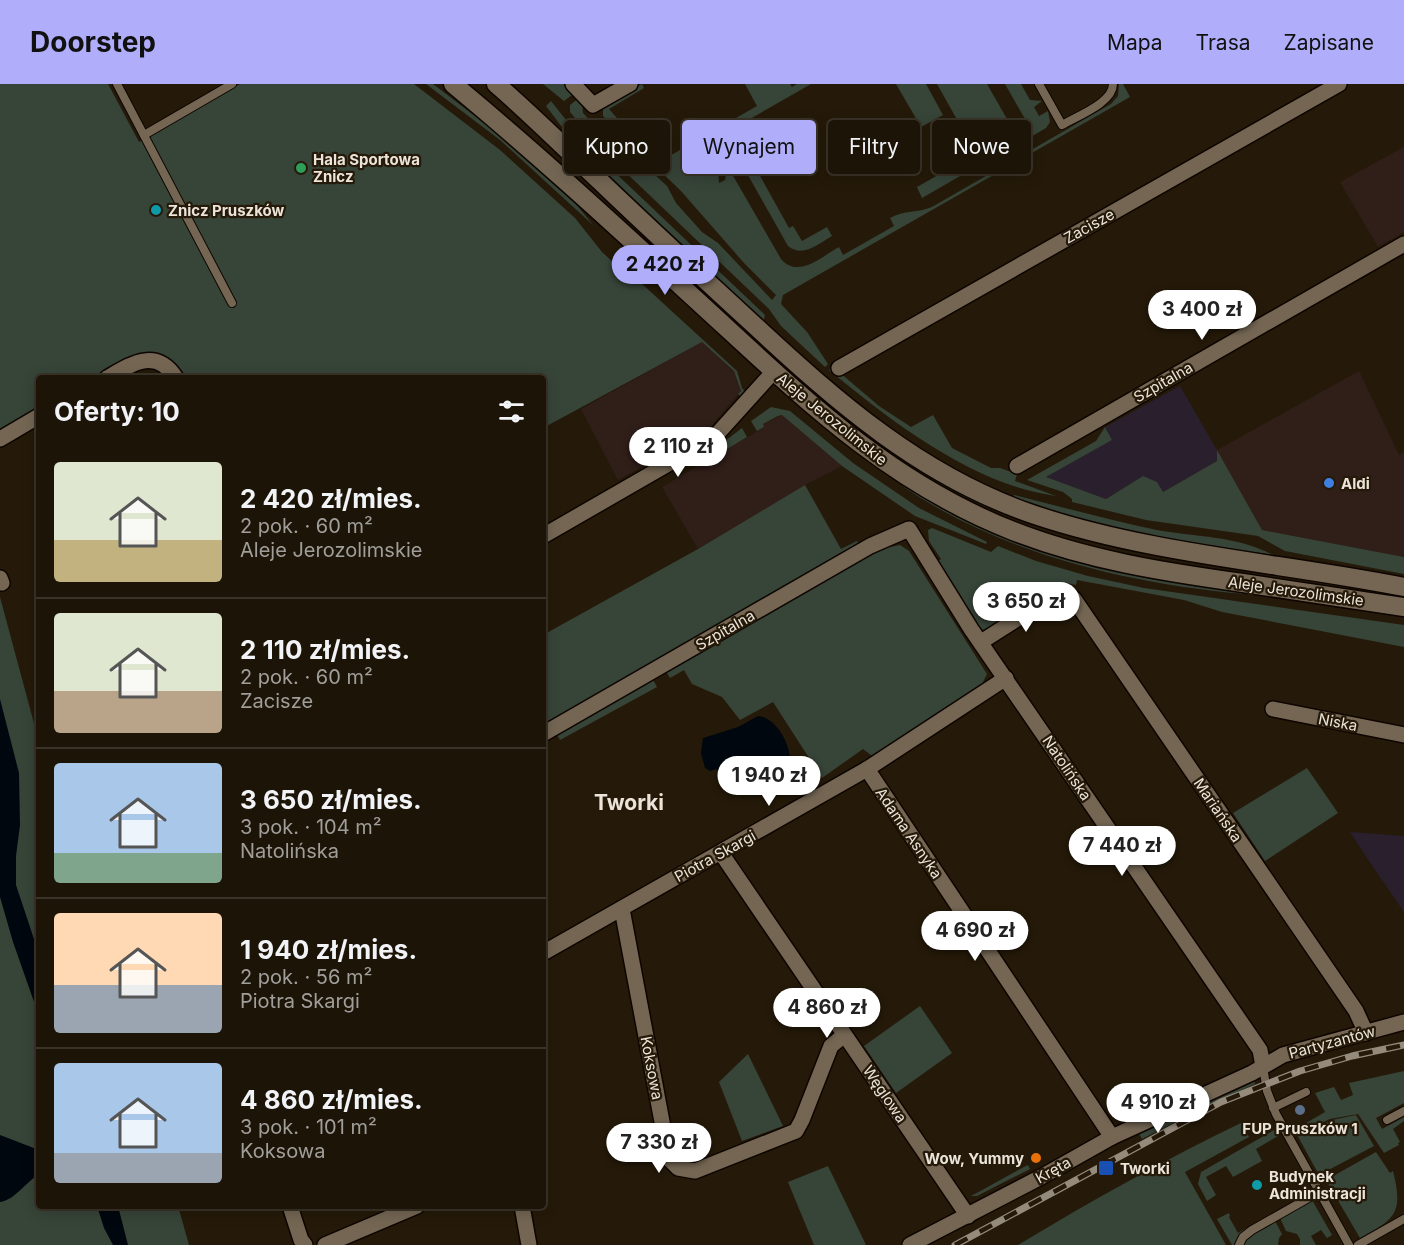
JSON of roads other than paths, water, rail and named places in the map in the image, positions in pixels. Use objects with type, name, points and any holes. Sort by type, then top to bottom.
[{"type":"main road","name":"Aleje Jerozolimskie","points":[[453,84],[537,154],[774,371],[859,445],[898,472],[952,503],[1012,531],[1059,547],[1116,562],[1190,576],[1404,607]]},
{"type":"main road","name":"Aleje Jerozolimskie","points":[[496,84],[802,371],[880,434],[962,484],[1033,514],[1101,535],[1404,587]]},
{"type":"street","points":[[573,84],[593,105],[630,84]]},
{"type":"street","name":"Zacisze","points":[[839,368],[1339,84]]},
{"type":"street","name":"Szpitalna","points":[[1017,466],[1404,244]]},
{"type":"street","points":[[112,375],[132,364],[146,360],[162,363],[174,375]]},
{"type":"street","points":[[546,534],[712,438],[774,371]]},
{"type":"street","points":[[0,439],[36,418]]},
{"type":"street","name":"Szpitalna","points":[[546,732],[870,546],[909,529]]},
{"type":"street","name":"Natolińska","points":[[909,529],[981,642],[1260,1050],[1263,1066]]},
{"type":"street","name":"Mariańska","points":[[981,642],[1056,594],[1063,593],[1072,597],[1356,1011],[1366,1033]]},
{"type":"street","name":"Piotra Skargi","points":[[546,952],[867,769],[1006,678]]},
{"type":"street","name":"Niska","points":[[1273,709],[1404,735]]},
{"type":"street","name":"Adama Asnyka","points":[[867,769],[1112,1137]]},
{"type":"street","name":"Węglowa","points":[[721,853],[968,1216]]},
{"type":"street","name":"Koksowa","points":[[622,909],[669,1159],[678,1168],[695,1171],[796,1131],[831,1046],[844,1035]]},
{"type":"street","name":"Partyzantów","points":[[1263,1066],[1290,1053],[1404,1022]]},
{"type":"street","name":"Kręta","points":[[910,1245],[1112,1137],[1263,1066]]},
{"type":"street","points":[[291,1209],[301,1240],[305,1245]]},
{"type":"street","points":[[325,1245],[410,1209]]},
{"type":"street","points":[[523,1209],[530,1245]]},
{"type":"lane","points":[[117,84],[232,303]]},
{"type":"lane","points":[[144,135],[232,84]]},
{"type":"lane","points":[[1039,84],[1062,125],[1106,99],[1113,92],[1113,84]]},
{"type":"lane","points":[[1263,1066],[1267,1091],[1273,1108],[1349,1245]]},
{"type":"lane","points":[[1273,1108],[1306,1092]]},
{"type":"lane","points":[[1387,1120],[1404,1111]]},
{"type":"lane","points":[[1239,1245],[1243,1237],[1252,1230],[1318,1192]]},
{"type":"lane","points":[[1358,1245],[1404,1219]]},
{"type":"railway","points":[[955,1245],[1221,1102],[1300,1071],[1352,1056],[1404,1045]]},
{"type":"place","name":"Hala Sportowa Znicz","points":[[301,168]]},
{"type":"place","name":"Znicz Pruszków","points":[[156,210]]},
{"type":"place","name":"Aldi","points":[[1329,483]]},
{"type":"place","name":"FUP Pruszków 1","points":[[1300,1110]]},
{"type":"place","name":"Wow, Yummy","points":[[1036,1158]]},
{"type":"place","name":"Tworki","points":[[1106,1168]]},
{"type":"place","name":"Budynek Administracji","points":[[1257,1185]]},
{"type":"district","name":"Tworki","points":[[629,802]]}]
